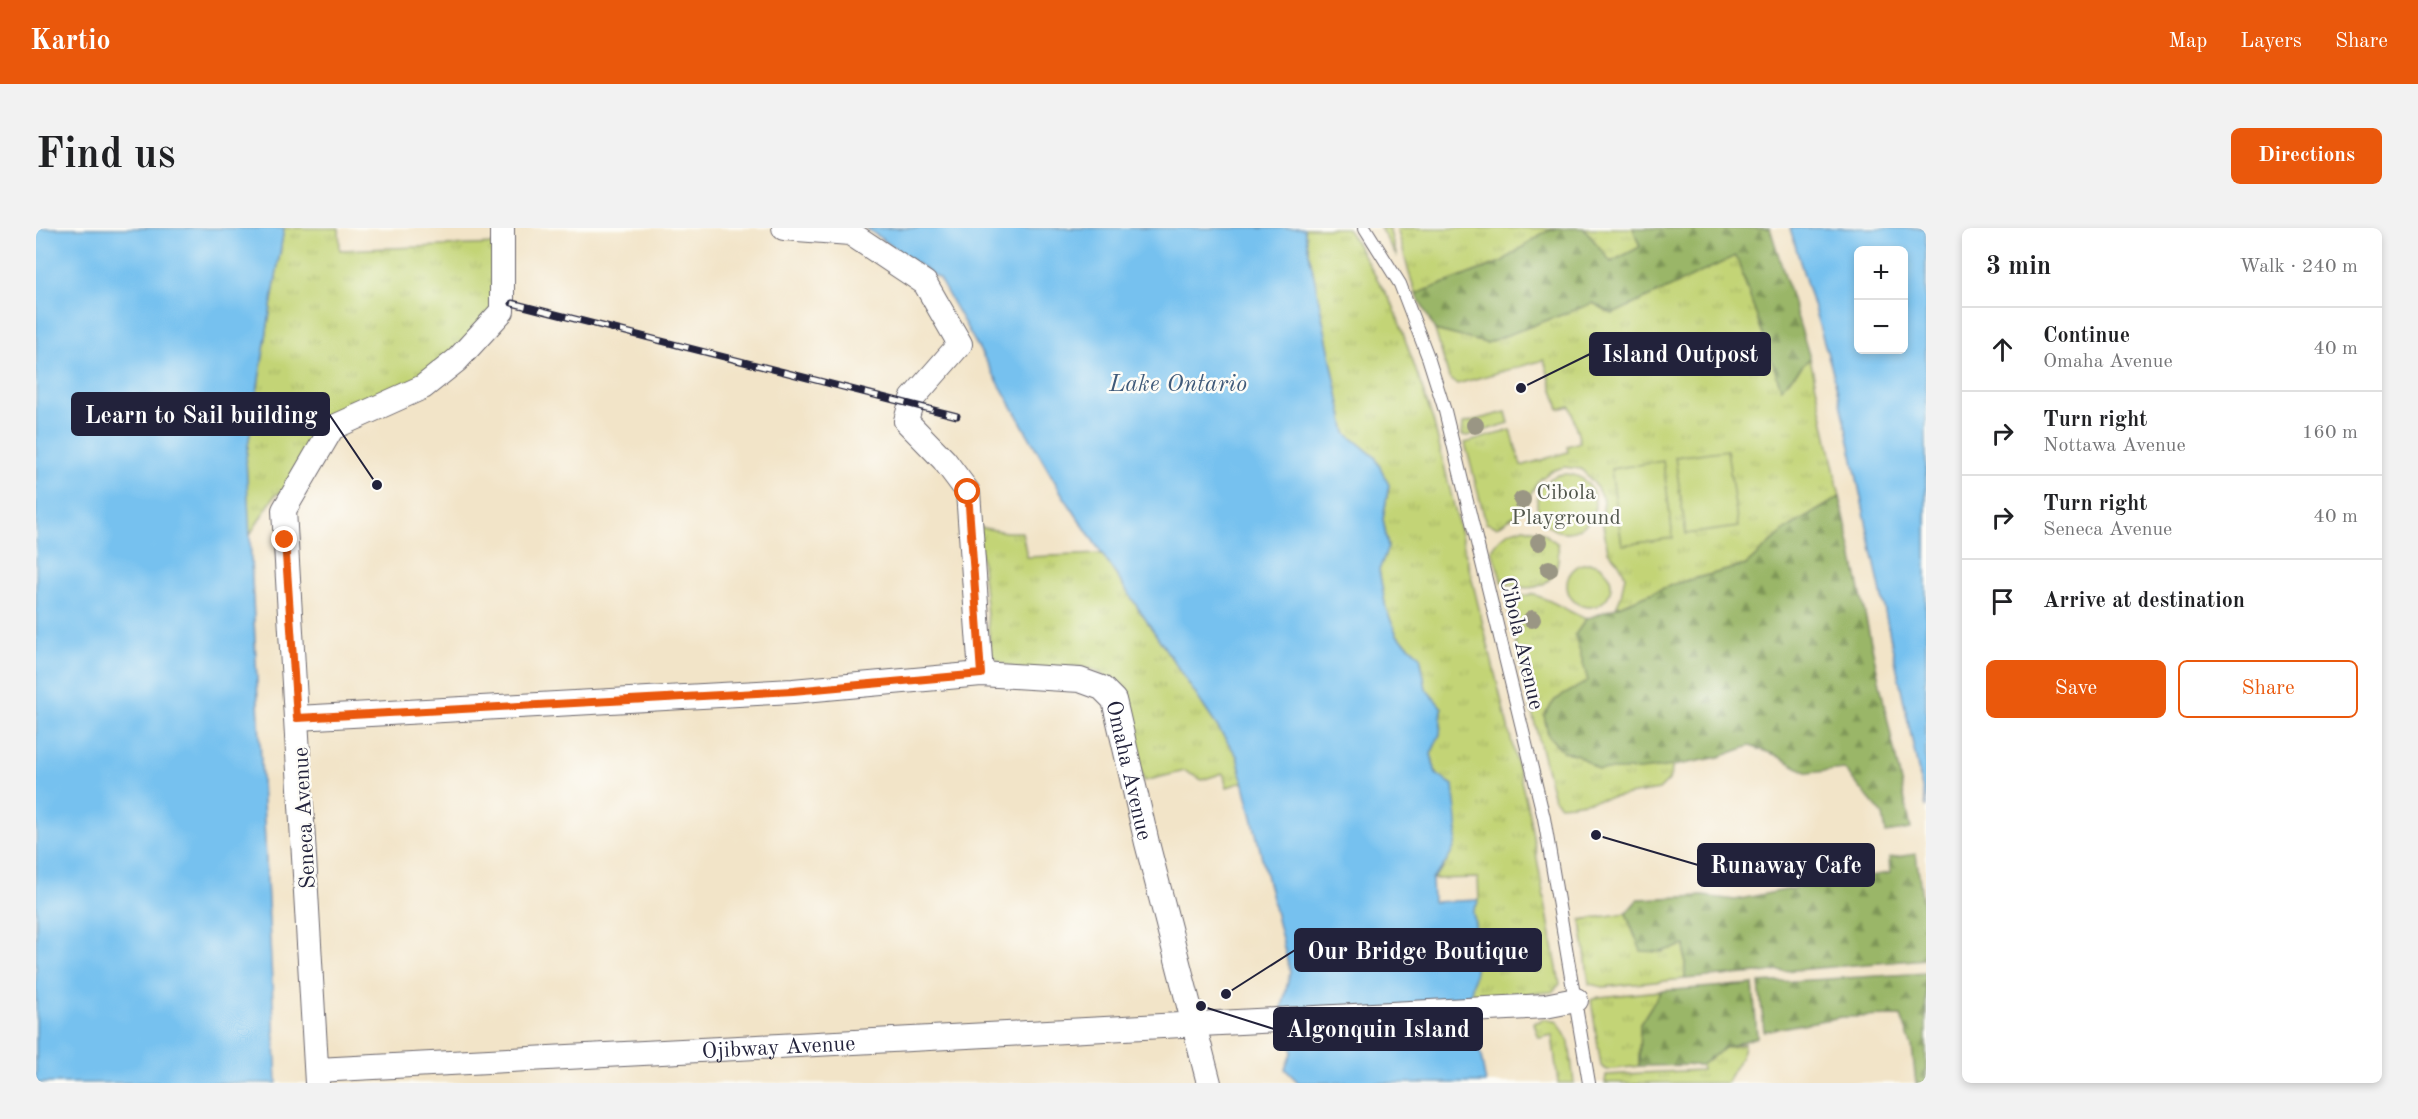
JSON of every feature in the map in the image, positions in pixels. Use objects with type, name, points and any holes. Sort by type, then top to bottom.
[{"type":"street","name":"Seneca Avenue","points":[[317,1077],[284,510],[332,428],[423,387],[457,360],[502,311],[502,228]]},
{"type":"street","points":[[784,228],[850,233],[926,283],[960,344],[912,399],[906,421],[944,460],[968,492],[981,674]]},
{"type":"street","name":"Omaha Avenue","points":[[297,718],[793,691],[981,674],[1080,680],[1102,688],[1114,700],[1146,843],[1209,1083]]},
{"type":"street","name":"Ojibway Avenue","points":[[317,1077],[1545,1006],[1576,1000]]},
{"type":"lane","name":"Cibola Avenue","points":[[1365,228],[1400,284],[1428,357],[1445,411],[1544,818],[1589,1083]]},
{"type":"green space","points":[[284,228],[339,228],[340,250],[497,244],[498,308],[455,359],[349,416],[294,487],[275,495],[249,536],[246,458]]},
{"type":"green space","points":[[1304,228],[1347,228],[1394,307],[1433,420],[1528,809],[1560,984],[1552,992],[1470,998],[1476,933],[1473,912],[1479,900],[1478,878],[1432,879],[1444,867],[1436,774],[1431,754],[1440,734],[1442,708],[1426,689],[1420,656],[1397,635],[1386,609],[1379,570],[1388,547],[1383,519],[1389,485],[1375,457],[1346,433]]},
{"type":"green space","points":[[1380,228],[1389,228],[1397,257]]},
{"type":"green space","points":[[1397,228],[1557,228],[1543,233],[1501,262],[1416,294]]},
{"type":"green space","points":[[1557,228],[1584,228],[1611,262],[1640,247],[1633,228],[1770,228],[1810,358],[1781,388],[1736,256],[1613,314],[1593,303],[1486,343],[1435,330],[1416,294],[1501,262],[1543,233]]},
{"type":"green space","points":[[1584,228],[1633,228],[1640,247],[1611,262]]},
{"type":"green space","points":[[1737,255],[1781,387],[1810,358],[1840,497],[1786,529],[1746,565],[1674,584],[1616,607],[1621,596],[1625,575],[1618,562],[1608,551],[1602,520],[1604,501],[1594,483],[1581,469],[1564,467],[1551,471],[1538,481],[1520,512],[1497,527],[1486,523],[1465,443],[1511,430],[1521,466],[1568,452],[1567,446],[1580,442],[1570,406],[1559,409],[1544,360],[1457,384],[1449,378],[1435,330],[1486,343],[1593,303],[1613,314]]},
{"type":"green space","points":[[1506,412],[1509,423],[1467,436],[1462,435],[1463,423]]},
{"type":"green space","points":[[1727,450],[1738,527],[1686,534],[1675,457]]},
{"type":"green space","points":[[1663,461],[1673,538],[1622,545],[1611,469]]},
{"type":"green space","name":"Cibola Playground","points":[[1566,474],[1577,476],[1587,482],[1593,492],[1595,503],[1593,514],[1587,524],[1577,530],[1566,532],[1555,530],[1545,524],[1539,514],[1537,503],[1539,492],[1545,482],[1555,476]]},
{"type":"green space","points":[[1840,497],[1911,829],[1886,833],[1883,815],[1844,769],[1808,773],[1776,755],[1750,746],[1719,757],[1673,766],[1640,770],[1599,770],[1576,754],[1563,752],[1548,735],[1544,715],[1555,700],[1588,681],[1575,635],[1586,619],[1674,584],[1746,565],[1786,529]]},
{"type":"green space","points":[[978,527],[1006,532],[1022,532],[1027,557],[1102,554],[1237,756],[1243,782],[1227,787],[1223,773],[1202,780],[1185,771],[1144,781],[1120,709],[1106,678],[1093,670],[1079,667],[1018,669],[1004,664],[991,654]]},
{"type":"green space","points":[[1524,528],[1543,533],[1558,544],[1556,569],[1551,577],[1536,587],[1526,588],[1502,582],[1492,550],[1505,534]]},
{"type":"green space","points":[[1589,563],[1605,569],[1611,585],[1605,601],[1589,607],[1573,601],[1567,585],[1573,569]]},
{"type":"green space","points":[[1531,594],[1545,598],[1586,619],[1575,635],[1589,681],[1555,700],[1544,715],[1548,735],[1563,752],[1576,754],[1599,770],[1673,766],[1669,780],[1659,790],[1572,804],[1560,805],[1554,799],[1507,604],[1517,597]]},
{"type":"green space","points":[[1916,854],[1926,925],[1926,959],[1685,979],[1685,945],[1661,952],[1641,951],[1626,913],[1638,899],[1703,896],[1735,900],[1826,882],[1890,873],[1889,858]]},
{"type":"green space","points":[[1626,913],[1635,937],[1661,952],[1685,944],[1685,979],[1603,987],[1589,984],[1581,920]]},
{"type":"green space","points":[[1926,973],[1926,1083],[1916,1083],[1912,1047],[1901,1016],[1841,1017],[1764,1031],[1759,983]]},
{"type":"green space","points":[[1753,984],[1757,1037],[1724,1048],[1701,1065],[1639,1066],[1640,1024],[1661,991]]},
{"type":"green space","points":[[1661,991],[1640,1024],[1639,1066],[1607,1070],[1601,1066],[1591,1000],[1599,997]]},
{"type":"green space","points":[[1545,1019],[1558,1022],[1569,1042],[1574,1083],[1558,1083],[1552,1035],[1539,1038],[1534,1023]]},
{"type":"green space","points":[[1744,1044],[1742,1055],[1727,1083],[1605,1083],[1606,1075],[1702,1070],[1701,1065],[1724,1048]]},
{"type":"water","points":[[36,228],[284,228],[246,458],[277,1083],[36,1083]]},
{"type":"water","name":"Lake Ontario","points":[[866,228],[1304,228],[1346,433],[1375,457],[1389,485],[1383,519],[1388,547],[1379,570],[1386,609],[1397,635],[1420,656],[1426,689],[1442,708],[1440,734],[1431,754],[1436,774],[1453,785],[1457,835],[1450,856],[1432,879],[1433,902],[1479,900],[1473,912],[1479,948],[1470,998],[1486,1083],[1299,1083],[1285,1069],[1292,1051],[1281,1012],[1290,972],[1237,756],[1062,494],[939,279]]},
{"type":"water","points":[[1790,228],[1926,228],[1926,807],[1833,372]]},
{"type":"railway","points":[[512,303],[957,416]]},
{"type":"place","name":"Island Outpost","points":[[1521,388]]},
{"type":"place","name":"Learn to Sail building","points":[[377,485]]},
{"type":"place","name":"Runaway Cafe","points":[[1596,835]]},
{"type":"place","name":"Our Bridge Boutique","points":[[1226,994]]},
{"type":"place","name":"Algonquin Island","points":[[1201,1006]]},
{"type":"route","points":[[285,540],[297,718],[793,691],[981,674],[968,492]]}]
